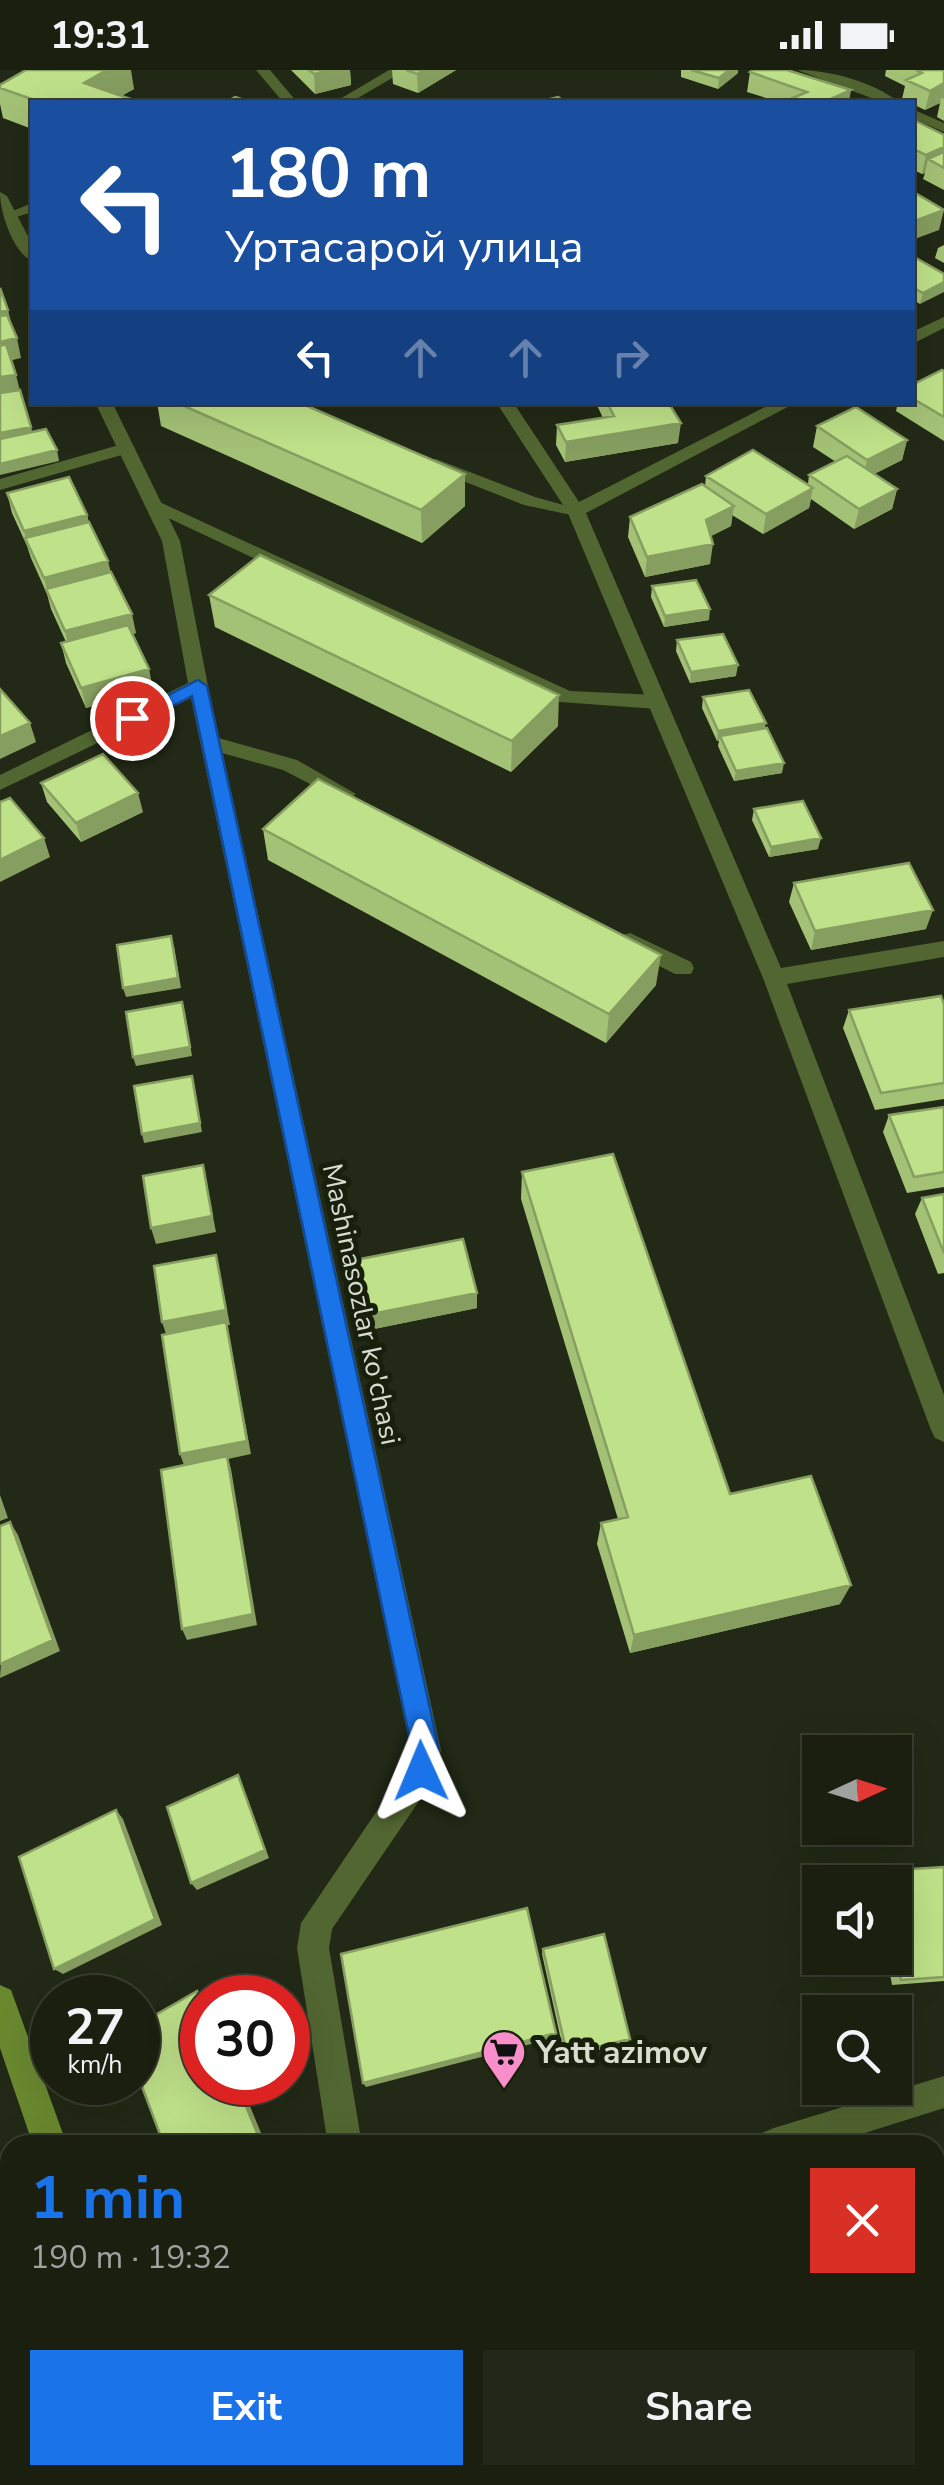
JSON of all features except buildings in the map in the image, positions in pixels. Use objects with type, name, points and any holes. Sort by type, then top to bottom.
[{"type":"main road","points":[[0,2001],[47,2135]]},
{"type":"street","points":[[263,70],[288,100]]},
{"type":"street","points":[[346,100],[399,70]]},
{"type":"street","points":[[804,70],[888,100]]},
{"type":"street","points":[[915,114],[944,128]]},
{"type":"street","points":[[0,196],[30,253]]},
{"type":"street","points":[[10,215],[30,208]]},
{"type":"street","points":[[916,337],[944,322]]},
{"type":"street","points":[[916,337],[944,349]]},
{"type":"street","name":"Mashinasozlar ko'chasi","points":[[104,405],[171,541],[198,686],[426,1750],[421,1771],[317,1923],[313,1948],[343,2135]]},
{"type":"street","points":[[506,405],[576,511],[774,978],[944,1430]]},
{"type":"street","points":[[422,459],[530,501],[576,511],[782,405]]},
{"type":"street","points":[[0,485],[126,448]]},
{"type":"street","points":[[153,504],[567,697],[657,702]]},
{"type":"street","points":[[0,783],[198,686]]},
{"type":"street","points":[[211,743],[290,765],[358,800]]},
{"type":"street","points":[[614,933],[683,968]]},
{"type":"street","points":[[774,978],[944,949]]},
{"type":"street","points":[[806,2135],[944,2092]]},
{"type":"place","name":"Yatt azimov","points":[[504,2090]]},
{"type":"route","points":[[132,718],[198,686],[426,1750],[421,1771]]}]
